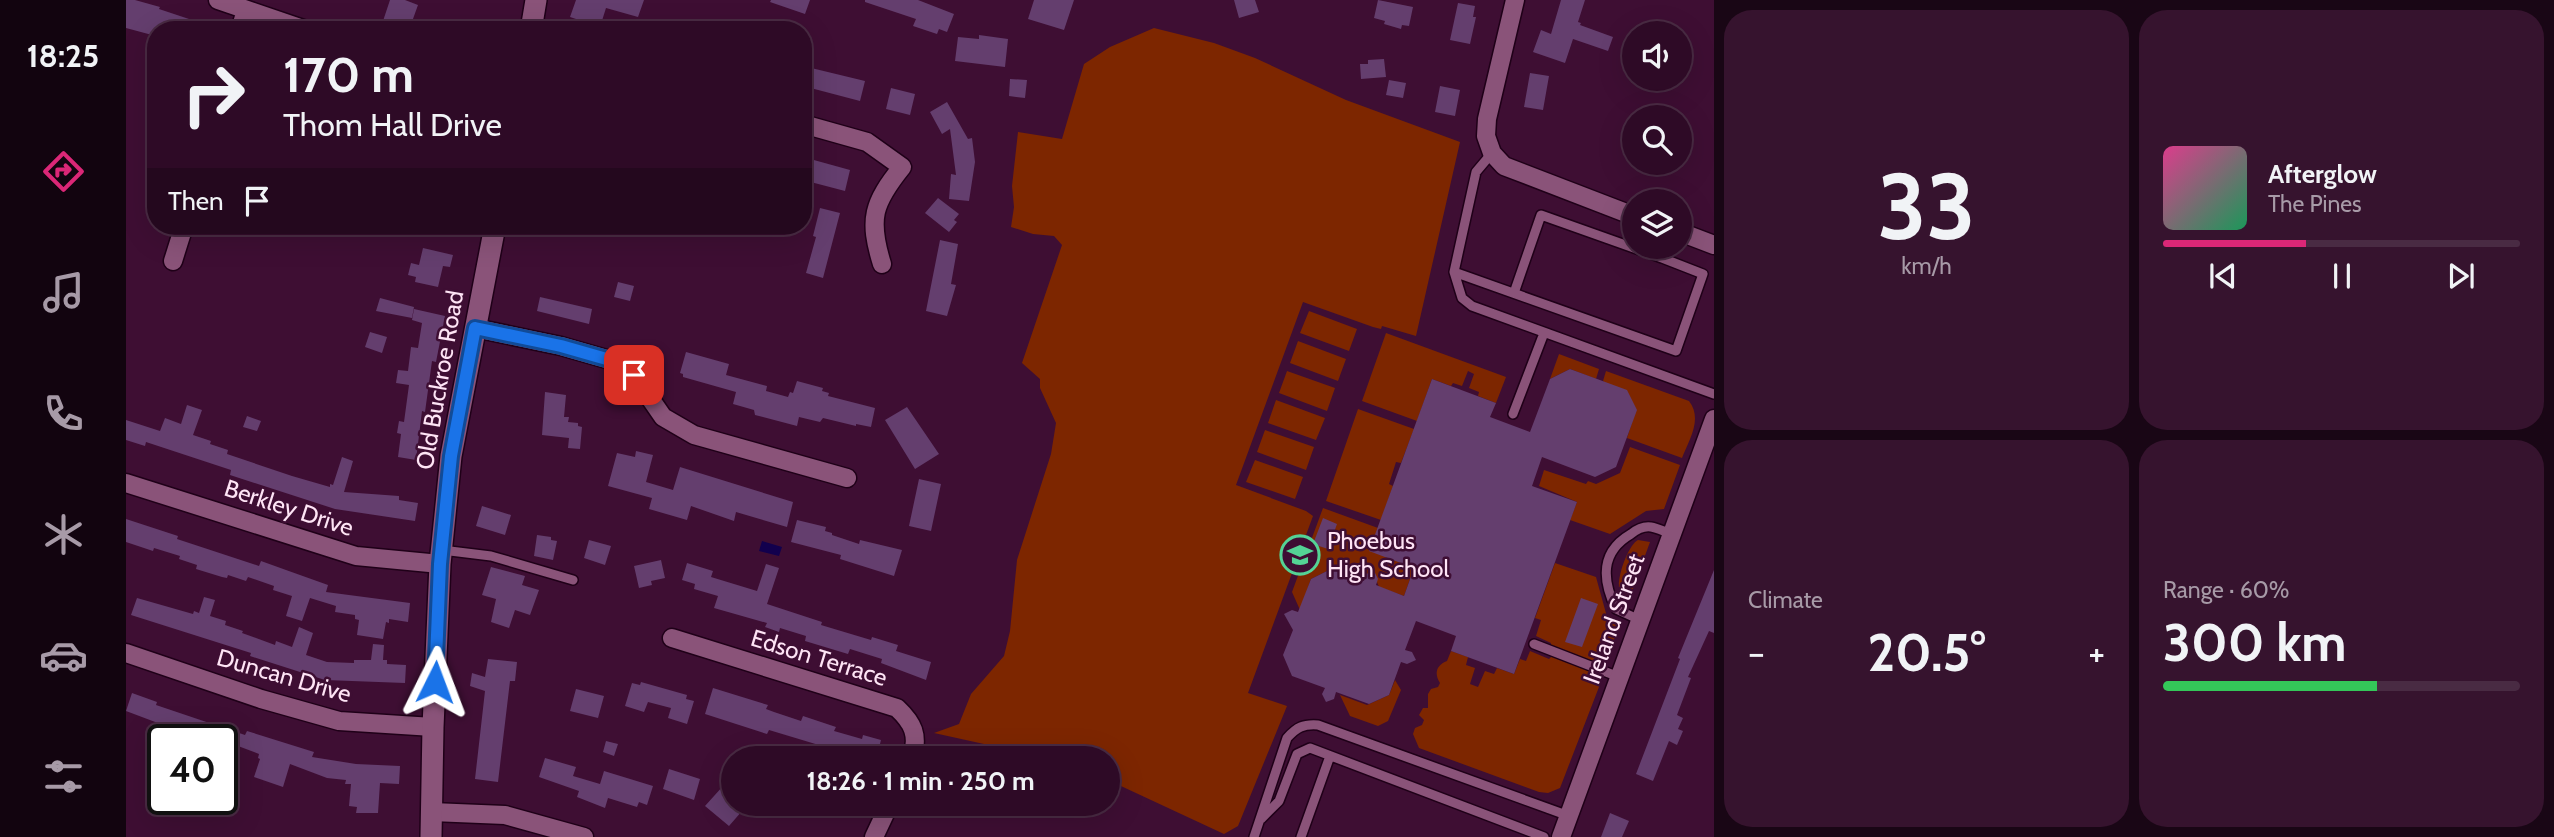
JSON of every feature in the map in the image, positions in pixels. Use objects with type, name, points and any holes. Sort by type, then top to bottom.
[{"type":"street","points":[[218,0],[279,21]]},
{"type":"street","points":[[532,21],[536,0]]},
{"type":"street","points":[[1515,0],[1487,119],[1486,136],[1492,153],[1504,166],[1522,175],[1622,212]]},
{"type":"street","points":[[243,21],[246,10]]},
{"type":"street","points":[[812,127],[867,142],[902,167],[885,189],[874,220],[873,237],[882,264]]},
{"type":"street","points":[[173,261],[181,235]]},
{"type":"street","name":"Old Buckroe Road","points":[[431,837],[441,557],[451,456],[493,235]]},
{"type":"street","points":[[1692,237],[1714,245]]},
{"type":"street","points":[[475,328],[561,346],[617,362],[634,375],[663,417],[694,435],[846,478]]},
{"type":"street","name":"Ireland Street","points":[[1561,837],[1714,419]]},
{"type":"street","name":"Berkley Drive","points":[[126,483],[356,556],[441,557]]},
{"type":"street","name":"Edson Terrace","points":[[672,638],[897,708],[911,721],[915,737],[914,746]]},
{"type":"street","name":"Duncan Drive","points":[[126,653],[261,699],[339,720],[433,727]]},
{"type":"street","points":[[432,812],[505,815],[584,837]]},
{"type":"street","points":[[874,837],[884,816]]},
{"type":"lane","points":[[1492,153],[1476,172],[1454,272],[1462,298],[1472,306],[1714,394]]},
{"type":"lane","points":[[1514,293],[1541,215],[1622,244]]},
{"type":"lane","points":[[1454,272],[1676,351],[1703,274],[1665,259]]},
{"type":"lane","points":[[1513,414],[1544,332]]},
{"type":"lane","points":[[1640,620],[1616,609],[1608,587],[1605,565],[1609,553],[1618,543],[1639,529],[1651,527],[1672,534]]},
{"type":"lane","points":[[441,557],[491,556],[573,580]]},
{"type":"lane","points":[[1534,644],[1619,677]]},
{"type":"lane","points":[[1254,837],[1287,738],[1296,728],[1306,724],[1318,725],[1569,816]]},
{"type":"lane","points":[[1259,821],[1279,801],[1301,751],[1310,748],[1530,835],[1544,837]]},
{"type":"lane","points":[[1301,837],[1330,756]]},
{"type":"shaded area","points":[[1154,28],[1214,43],[1255,58],[1346,100],[1460,142],[1416,336],[1382,326],[1381,329],[1373,327],[1303,302],[1236,485],[1313,516],[1248,693],[1287,706],[1238,826],[1224,834],[1120,786],[1120,746],[993,746],[934,733],[959,724],[971,694],[1004,656],[1010,631],[1017,560],[1051,454],[1056,423],[1040,388],[1040,379],[1022,363],[1062,245],[1054,236],[1033,234],[1011,227],[1018,132],[1062,139],[1084,64],[1110,47]]},
{"type":"shaded area","points":[[1309,311],[1357,329],[1349,351],[1300,333]]},
{"type":"shaded area","points":[[1386,333],[1506,377],[1496,403],[1478,396],[1479,392],[1469,388],[1474,374],[1468,371],[1462,386],[1453,383],[1451,386],[1432,379],[1417,421],[1362,401]]},
{"type":"shaded area","points":[[1298,341],[1346,359],[1338,381],[1290,363]]},
{"type":"shaded area","points":[[1559,354],[1599,369],[1596,379],[1570,369],[1550,379]]},
{"type":"shaded area","points":[[1287,371],[1335,388],[1327,411],[1279,393]]},
{"type":"shaded area","points":[[1606,371],[1689,401],[1695,422],[1682,458],[1627,438],[1636,410],[1603,381]]},
{"type":"shaded area","points":[[1276,400],[1325,418],[1316,440],[1268,423]]},
{"type":"shaded area","points":[[1358,409],[1414,429],[1401,463],[1396,462],[1389,484],[1393,486],[1381,520],[1326,501]]},
{"type":"shaded area","points":[[1265,430],[1314,447],[1306,470],[1257,452]]},
{"type":"shaded area","points":[[1630,447],[1680,465],[1664,509],[1646,511],[1610,534],[1570,520],[1577,502],[1539,486],[1544,470],[1586,484],[1588,481],[1596,484],[1620,473]]},
{"type":"shaded area","points":[[1255,460],[1303,477],[1295,499],[1246,482]]},
{"type":"shaded area","points":[[1323,508],[1378,528],[1414,568],[1404,596],[1379,587],[1377,582],[1365,578],[1361,580],[1331,569],[1311,579],[1300,610],[1292,592]]},
{"type":"shaded area","points":[[1638,540],[1650,542],[1630,597],[1620,592],[1619,580],[1627,556]]},
{"type":"shaded area","points":[[762,541],[782,547],[779,556],[759,551]]},
{"type":"shaded area","points":[[1555,563],[1596,577],[1607,617],[1619,627],[1604,666],[1551,646],[1551,643],[1536,636],[1541,620],[1535,618]]},
{"type":"shaded area","points":[[1451,651],[1468,657],[1466,665],[1475,668],[1470,684],[1478,687],[1485,671],[1494,674],[1497,668],[1514,674],[1520,659],[1526,661],[1530,651],[1604,674],[1560,788],[1548,793],[1539,792],[1419,748],[1413,734],[1415,728],[1422,725],[1424,720],[1419,715],[1423,708],[1428,708],[1428,694],[1440,683],[1437,670],[1447,661]]},
{"type":"shaded area","points":[[1395,680],[1401,690],[1388,721],[1378,726],[1350,716],[1340,695],[1367,705],[1389,695]]},
{"type":"building","points":[[126,0],[160,7],[159,9],[195,21],[147,21],[147,34],[126,28]]},
{"type":"building","points":[[390,0],[405,0],[418,5],[412,21],[383,21]]},
{"type":"building","points":[[576,0],[644,0],[638,17],[606,8],[602,21],[582,21],[570,17]]},
{"type":"building","points":[[810,0],[805,14],[770,2]]},
{"type":"building","points":[[865,0],[918,0],[954,14],[947,32],[939,29],[937,34],[913,26],[916,19]]},
{"type":"building","points":[[1034,0],[1074,0],[1064,30],[1028,19]]},
{"type":"building","points":[[1234,0],[1255,0],[1259,12],[1239,18]]},
{"type":"building","points":[[1378,0],[1413,7],[1409,26],[1402,25],[1401,29],[1374,18]]},
{"type":"building","points":[[1561,0],[1585,0],[1578,22],[1613,37],[1608,51],[1573,39],[1565,63],[1533,52],[1541,30],[1551,34]]},
{"type":"building","points":[[1458,3],[1475,6],[1473,17],[1476,17],[1470,44],[1450,40]]},
{"type":"building","points":[[979,35],[1008,39],[1005,67],[955,61],[958,37],[979,39]]},
{"type":"building","points":[[1384,59],[1386,77],[1361,79],[1360,64],[1368,64],[1368,60]]},
{"type":"building","points":[[812,68],[865,81],[860,101],[812,88]]},
{"type":"building","points":[[1530,73],[1549,76],[1543,110],[1524,107]]},
{"type":"building","points":[[1010,79],[1027,80],[1025,98],[1009,96]]},
{"type":"building","points":[[1389,80],[1406,83],[1403,98],[1386,95]]},
{"type":"building","points":[[1440,86],[1460,90],[1455,116],[1435,112]]},
{"type":"building","points":[[891,88],[915,94],[910,115],[886,109]]},
{"type":"building","points":[[947,102],[968,139],[972,138],[975,162],[969,201],[949,199],[951,174],[956,175],[950,129],[942,134],[930,112]]},
{"type":"building","points":[[812,159],[850,170],[845,191],[812,182]]},
{"type":"building","points":[[938,198],[959,214],[954,220],[957,222],[949,232],[925,213]]},
{"type":"building","points":[[820,208],[840,213],[823,278],[806,273],[816,237],[813,236]]},
{"type":"building","points":[[940,240],[958,244],[951,284],[956,285],[947,316],[926,311]]},
{"type":"building","points":[[423,248],[453,255],[450,267],[443,266],[438,287],[415,282],[416,277],[408,275],[411,263],[419,265]]},
{"type":"building","points":[[618,282],[634,286],[630,301],[614,297]]},
{"type":"building","points":[[540,297],[592,309],[589,324],[537,311]]},
{"type":"building","points":[[380,298],[414,307],[412,318],[376,311]]},
{"type":"building","points":[[414,309],[445,316],[436,362],[432,361],[416,460],[398,457],[401,434],[397,433],[399,421],[404,422],[409,385],[396,383],[398,370],[408,371],[411,347],[418,348],[422,323],[412,320]]},
{"type":"building","points":[[370,332],[387,337],[382,353],[365,347]]},
{"type":"building","points":[[686,352],[729,364],[726,375],[767,386],[766,391],[788,397],[790,392],[793,393],[797,381],[823,388],[822,391],[829,393],[828,396],[875,408],[871,427],[823,418],[820,422],[799,417],[797,426],[755,415],[754,410],[733,404],[736,392],[683,377],[680,373]]},
{"type":"building","name":"Phoebus High School","points":[[1570,369],[1627,390],[1637,410],[1616,467],[1595,477],[1542,457],[1532,486],[1577,502],[1514,674],[1451,651],[1456,636],[1416,621],[1405,650],[1412,652],[1416,660],[1407,664],[1401,662],[1389,695],[1369,704],[1336,692],[1334,699],[1326,702],[1322,694],[1325,688],[1292,676],[1283,655],[1293,630],[1284,614],[1292,610],[1298,612],[1311,579],[1331,569],[1364,581],[1366,574],[1374,571],[1378,579],[1376,585],[1404,596],[1414,568],[1369,551],[1432,379],[1496,403],[1490,417],[1530,432],[1550,379]]},
{"type":"building","points":[[545,392],[566,395],[564,417],[569,417],[568,422],[578,423],[578,426],[582,427],[580,449],[568,448],[569,438],[542,435]]},
{"type":"building","points":[[187,405],[202,410],[193,435],[228,450],[227,454],[330,487],[342,457],[353,461],[344,492],[399,496],[399,500],[418,503],[415,521],[335,509],[230,475],[231,470],[146,442],[145,446],[126,440],[126,420],[160,431],[165,418],[181,424]]},
{"type":"building","points":[[907,407],[939,454],[915,469],[885,420]]},
{"type":"building","points":[[247,416],[261,421],[257,431],[243,427]]},
{"type":"building","points":[[636,451],[653,455],[646,482],[673,490],[680,467],[793,502],[787,527],[736,512],[734,521],[691,506],[687,520],[649,509],[652,498],[608,486],[617,453],[635,457]]},
{"type":"building","points":[[919,479],[941,484],[931,531],[909,526]]},
{"type":"building","points":[[482,506],[511,515],[505,535],[476,526]]},
{"type":"building","points":[[1323,518],[1337,524],[1328,549],[1313,544]]},
{"type":"building","points":[[126,519],[259,566],[261,561],[328,585],[326,592],[410,603],[408,622],[389,619],[383,639],[357,635],[359,620],[355,619],[355,615],[335,612],[336,606],[310,598],[302,621],[286,616],[292,596],[248,577],[246,581],[228,575],[227,578],[222,577],[196,569],[197,565],[179,559],[180,556],[126,542]]},
{"type":"building","points":[[797,520],[826,527],[825,531],[832,535],[859,544],[860,540],[902,550],[894,576],[840,559],[841,555],[791,542]]},
{"type":"building","points":[[537,535],[551,537],[551,540],[557,541],[553,560],[534,556]]},
{"type":"building","points":[[589,540],[611,546],[605,565],[584,558]]},
{"type":"building","points":[[661,560],[665,578],[651,581],[652,585],[639,588],[634,566]]},
{"type":"building","points":[[687,563],[713,571],[711,577],[757,591],[766,564],[779,568],[767,604],[822,622],[821,625],[898,645],[896,651],[931,662],[926,680],[881,663],[882,659],[850,649],[848,654],[805,641],[806,636],[780,628],[779,632],[765,627],[767,623],[714,608],[718,596],[694,589],[695,584],[682,580]]},
{"type":"building","points":[[491,567],[525,576],[522,585],[539,590],[530,615],[515,610],[509,628],[491,622],[496,599],[482,595]]},
{"type":"building","points":[[1714,570],[1714,633],[1709,631],[1688,677],[1691,678],[1677,715],[1683,718],[1678,729],[1683,731],[1677,745],[1669,741],[1653,781],[1636,774],[1680,659],[1678,658]]},
{"type":"building","points":[[204,597],[215,600],[210,616],[226,621],[225,625],[243,631],[242,633],[275,645],[276,641],[292,647],[299,627],[313,633],[306,655],[327,662],[354,663],[354,660],[371,660],[373,644],[384,645],[383,660],[387,660],[387,664],[406,665],[405,683],[325,680],[131,615],[137,598],[193,614],[194,611],[199,613]]},
{"type":"building","points":[[1581,598],[1598,604],[1582,647],[1565,642]]},
{"type":"building","points":[[488,659],[517,662],[515,681],[510,681],[498,782],[475,779],[485,691],[470,686],[472,673],[485,677]]},
{"type":"building","points":[[641,682],[687,695],[686,699],[694,701],[687,724],[668,718],[671,708],[648,702],[644,712],[625,706],[632,683],[640,685]]},
{"type":"building","points":[[713,688],[768,705],[766,709],[801,721],[803,716],[836,727],[834,731],[862,739],[863,735],[881,740],[880,744],[885,746],[822,746],[769,730],[767,734],[705,714]]},
{"type":"building","points":[[576,689],[604,696],[598,718],[570,711]]},
{"type":"building","points":[[132,693],[157,702],[156,705],[212,724],[161,724],[126,711]]},
{"type":"building","points":[[247,731],[314,752],[312,757],[356,764],[400,766],[399,784],[380,783],[378,813],[356,813],[357,807],[349,806],[351,784],[345,784],[346,780],[327,778],[290,764],[283,787],[254,777],[259,754],[238,746],[238,733],[245,735]]},
{"type":"building","points":[[606,741],[618,744],[614,756],[603,752]]},
{"type":"building","points":[[545,758],[576,767],[573,776],[600,784],[604,771],[653,786],[647,805],[639,802],[637,807],[608,798],[605,808],[577,797],[579,791],[539,777]]},
{"type":"building","points":[[669,769],[700,779],[694,800],[663,789]]},
{"type":"building","points":[[721,788],[721,816],[738,816],[729,826],[705,806]]},
{"type":"building","points":[[1610,813],[1629,821],[1622,837],[1601,837]]},
{"type":"place","name":"Phoebus High School","points":[[1300,555]]},
{"type":"route","points":[[435,682],[440,564],[451,456],[475,328],[561,346],[617,362],[634,375]]}]
